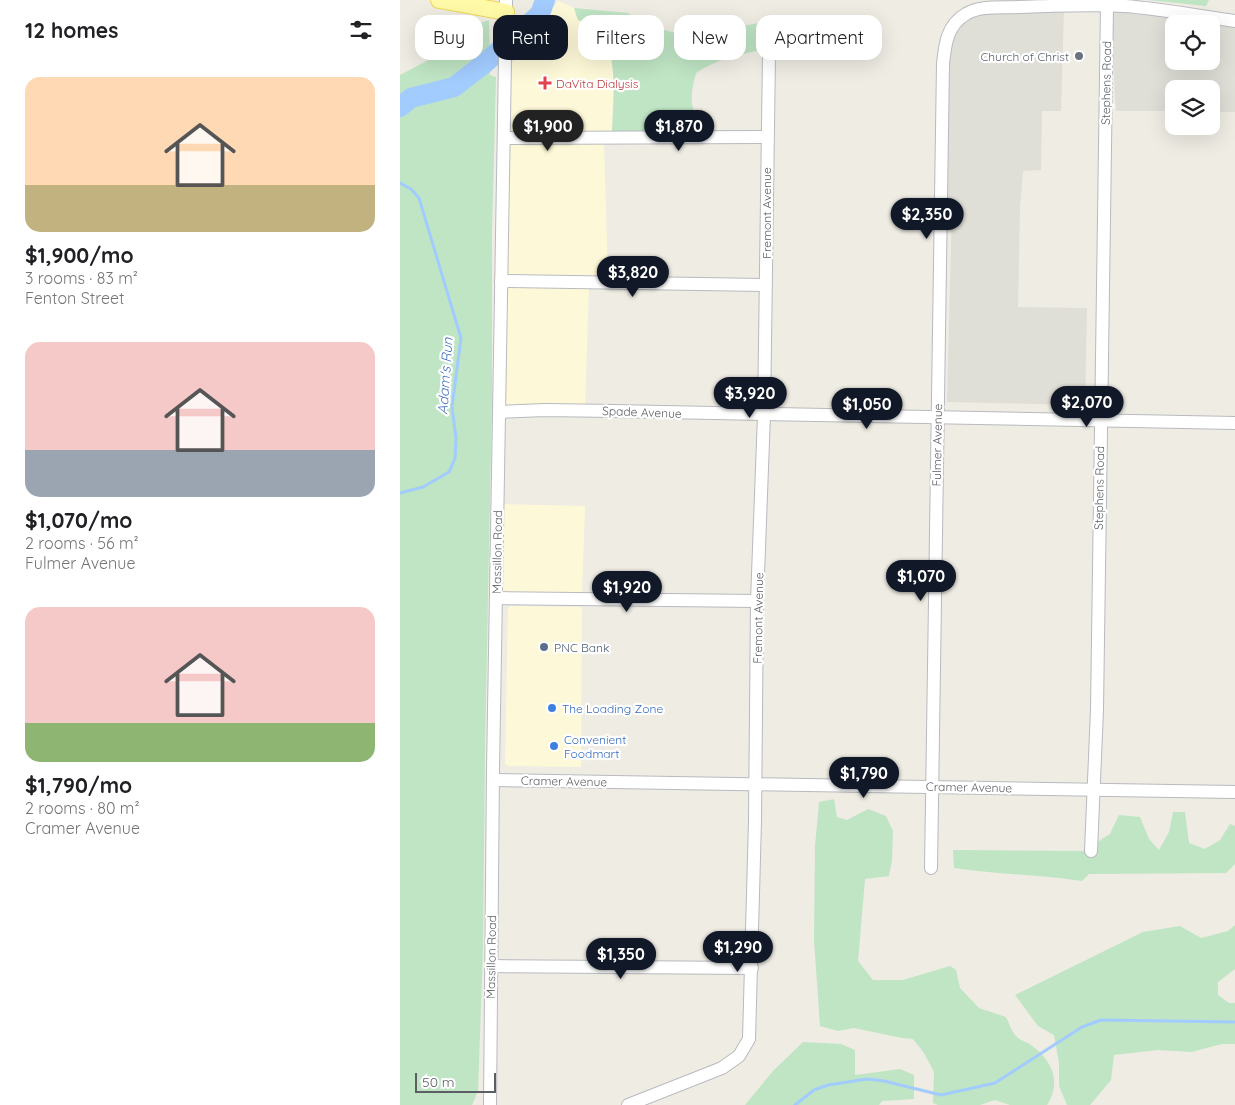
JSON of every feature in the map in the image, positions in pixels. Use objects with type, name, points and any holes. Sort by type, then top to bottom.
[{"type":"main road","points":[[439,0],[506,6]]},
{"type":"street","name":"Massillon Road","points":[[490,1105],[493,780],[506,6]]},
{"type":"street","points":[[1107,6],[1152,9],[1235,21]]},
{"type":"street","name":"Fulmer Avenue","points":[[931,868],[943,64],[947,38],[954,25],[966,14],[982,9],[1107,6]]},
{"type":"street","name":"Stephens Road","points":[[1091,851],[1097,710],[1107,6]]},
{"type":"street","name":"Fremont Avenue","points":[[628,1105],[722,1068],[740,1056],[749,1039],[752,968],[757,601],[764,415],[769,60]]},
{"type":"street","points":[[504,138],[767,138]]},
{"type":"street","points":[[501,281],[766,285]]},
{"type":"street","name":"Spade Avenue","points":[[499,412],[545,410],[1235,422]]},
{"type":"street","points":[[496,598],[757,601]]},
{"type":"street","name":"Cramer Avenue","points":[[493,780],[1235,792]]},
{"type":"street","points":[[491,966],[752,968]]},
{"type":"shaded area","points":[[558,1],[574,8],[578,20],[578,60],[611,60],[614,72],[612,131],[508,134],[509,67],[514,60],[568,60],[568,15],[548,15]]},
{"type":"shaded area","points":[[1064,8],[1061,111],[1042,111],[1041,170],[1023,171],[1020,207],[1018,307],[1087,308],[1085,405],[947,402],[952,207],[945,207],[947,51],[959,23],[980,11]]},
{"type":"shaded area","points":[[1110,10],[1165,17],[1165,70],[1220,70],[1220,23],[1235,25],[1235,112],[1220,112],[1220,80],[1165,80],[1165,111],[1116,111]]},
{"type":"shaded area","points":[[506,141],[604,143],[608,278],[504,279]]},
{"type":"shaded area","points":[[503,282],[589,286],[585,408],[502,409]]},
{"type":"shaded area","points":[[500,504],[585,506],[582,596],[498,595]]},
{"type":"shaded area","points":[[510,606],[582,607],[581,767],[509,766],[505,764],[508,609]]},
{"type":"green space","points":[[1148,0],[1209,0],[1206,6]]},
{"type":"green space","points":[[574,8],[628,13],[631,15],[578,15],[578,20]]},
{"type":"green space","points":[[489,20],[490,75],[496,77],[492,231],[492,398],[483,949],[478,1091],[472,1105],[400,1105],[400,75],[428,60],[483,60],[483,22]]},
{"type":"green space","points":[[756,24],[756,51],[746,54],[746,25]]},
{"type":"green space","points":[[664,30],[674,32],[674,60],[724,60],[696,73],[692,88],[693,109],[699,122],[705,128],[697,132],[612,131],[611,60],[664,60]]},
{"type":"green space","points":[[834,799],[837,817],[847,820],[868,809],[886,816],[893,831],[892,860],[889,876],[865,879],[858,961],[873,980],[903,980],[950,966],[956,970],[960,988],[979,1008],[1006,1017],[1015,1035],[1020,1040],[1031,1045],[1044,1057],[1053,1072],[1054,1080],[1054,1088],[1047,1105],[1010,1105],[995,1100],[980,1105],[938,1105],[933,1103],[934,1072],[924,1053],[913,1039],[854,1028],[838,1031],[820,1026],[814,940],[815,846],[819,802]]},
{"type":"green space","points":[[1173,812],[1185,812],[1189,843],[1205,849],[1220,840],[1230,824],[1235,826],[1235,864],[1226,873],[1089,874],[1082,881],[954,868],[953,850],[1083,851],[1110,834],[1119,815],[1140,817],[1149,839],[1159,850],[1169,832]]},
{"type":"green space","points":[[1235,925],[1235,969],[1218,982],[1218,995],[1229,1003],[1235,1003],[1235,1044],[1222,1044],[1191,1052],[1158,1050],[1114,1055],[1111,1080],[1090,1105],[1067,1105],[1059,1086],[1059,1063],[1054,1035],[1038,1026],[1015,995],[1143,932],[1180,926],[1201,938],[1228,931]]},
{"type":"green space","points":[[803,1042],[841,1044],[855,1050],[855,1075],[900,1069],[914,1075],[914,1099],[882,1101],[879,1105],[745,1105],[773,1071]]},
{"type":"waterway","points":[[400,107],[411,98],[454,87],[485,63],[540,14],[545,0]]},
{"type":"waterway","name":"Adam's Run","points":[[400,183],[411,189],[419,198],[461,338],[452,407],[456,438],[455,458],[449,472],[423,487],[400,493]]},
{"type":"waterway","points":[[795,1105],[814,1090],[828,1085],[867,1079],[884,1081],[941,1095],[995,1083],[1082,1027],[1101,1020],[1235,1022]]},
{"type":"place","name":"Church of Christ","points":[[1079,56]]},
{"type":"place","name":"DaVita Dialysis","points":[[545,83]]},
{"type":"place","name":"PNC Bank","points":[[544,647]]},
{"type":"place","name":"The Loading Zone","points":[[552,708]]},
{"type":"place","name":"Convenient Foodmart","points":[[554,746]]}]
